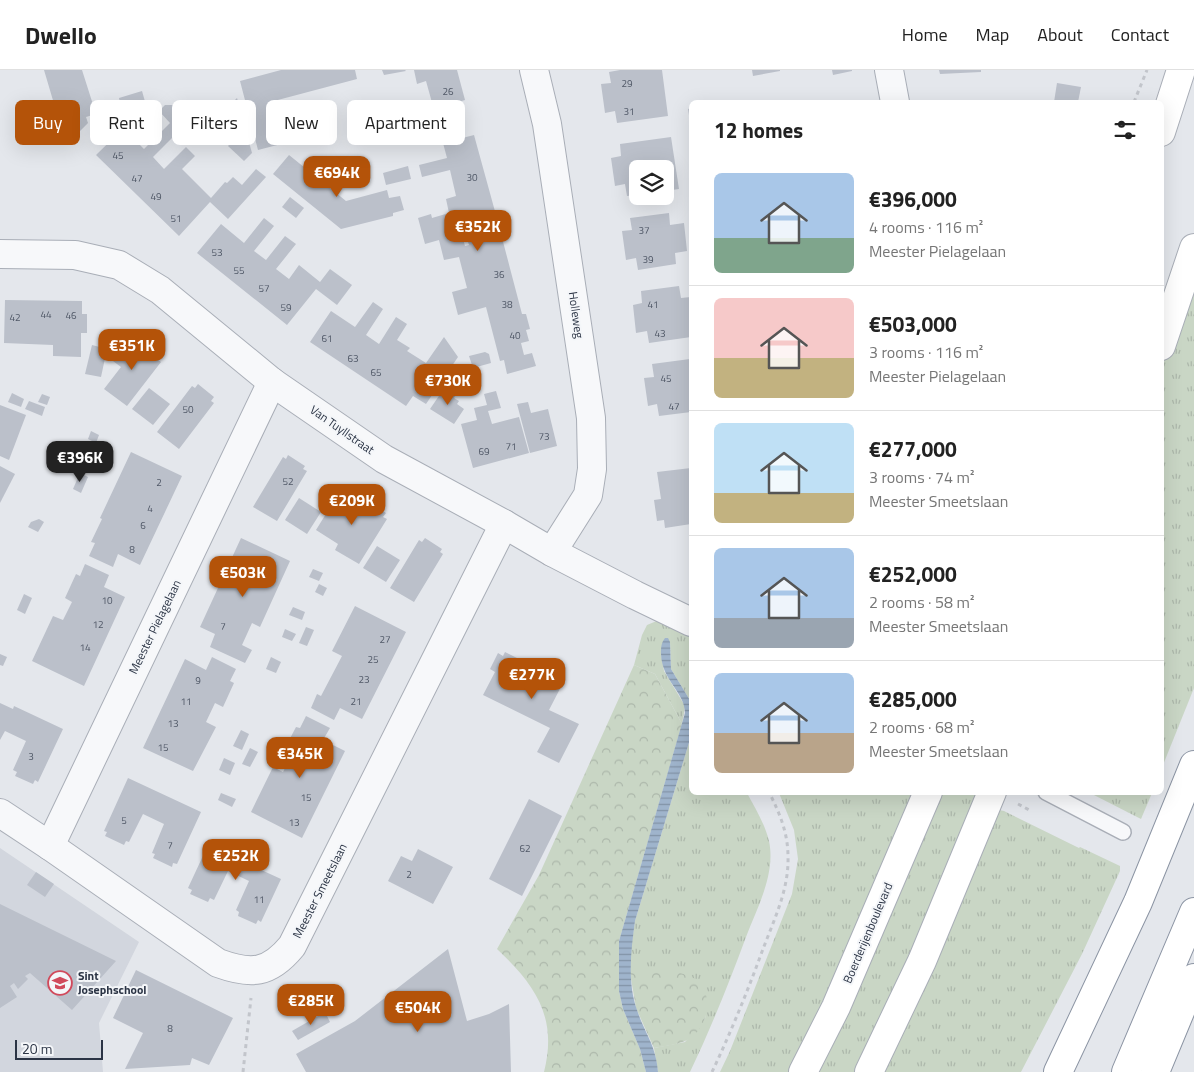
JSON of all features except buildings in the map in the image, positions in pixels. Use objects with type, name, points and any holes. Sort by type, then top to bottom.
[{"type":"main road","points":[[1164,123],[1181,70]]},
{"type":"main road","points":[[1164,337],[1194,248]]},
{"type":"main road","points":[[1058,1072],[1138,902],[1194,764]]},
{"type":"main road","name":"Boerderijenboulevard","points":[[803,1072],[836,1007],[927,795]]},
{"type":"main road","points":[[869,1072],[922,961],[990,799]]},
{"type":"main road","points":[[1126,1072],[1194,912]]},
{"type":"main road","points":[[1155,1072],[1194,978]]},
{"type":"street","name":"Holleweg","points":[[534,70],[547,124],[591,418],[592,469],[588,495],[552,552]]},
{"type":"street","points":[[889,70],[895,100]]},
{"type":"street","name":"Van Tuyllstraat","points":[[0,254],[75,255],[119,265],[160,290],[272,382],[384,459],[552,552],[689,621]]},
{"type":"street","name":"Meester Pielagelaan","points":[[50,846],[272,382]]},
{"type":"street","name":"Meester Smeetslaan","points":[[254,971],[276,962],[292,946],[504,524]]},
{"type":"street","points":[[0,813],[218,963],[254,971]]},
{"type":"lane","points":[[1052,795],[1122,832]]},
{"type":"path","points":[[1135,100],[1147,70]]},
{"type":"path","points":[[712,1072],[757,965],[781,902],[786,879],[789,859],[785,826],[770,795]]},
{"type":"path","points":[[243,1072],[254,971]]},
{"type":"shaded area","name":"Sint Josephschool","points":[[0,848],[139,942],[99,1023],[103,1072],[0,1072]]},
{"type":"green space","points":[[1194,264],[1194,688],[1164,763],[1164,353]]},
{"type":"green space","points":[[659,620],[689,636],[689,699],[671,669],[670,642],[661,654],[664,671],[685,706],[682,724],[655,674],[634,665],[642,635],[647,625]]},
{"type":"green space","points":[[634,665],[655,674],[682,724],[619,941],[619,991],[623,1009],[640,1049],[646,1072],[544,1072],[548,1052],[548,1035],[540,1003],[532,989],[511,962],[497,949],[539,875]]},
{"type":"green space","points":[[689,743],[689,795],[748,795],[760,816],[769,841],[770,853],[768,878],[760,903],[720,1005],[690,1072],[658,1072],[654,1048],[685,1042],[705,1019],[707,1002],[703,989],[630,973],[635,921]]},
{"type":"green space","points":[[780,795],[919,795],[794,1072],[720,1072],[792,894],[798,859],[794,830]]},
{"type":"green space","points":[[936,795],[975,795],[979,797],[859,1072],[811,1072]]},
{"type":"green space","points":[[1094,795],[1151,795],[1141,819]]},
{"type":"green space","points":[[994,809],[1004,811],[1120,866],[1120,871],[1082,954],[1021,1072],[877,1072]]},
{"type":"green space","points":[[677,972],[693,978],[702,986],[706,994],[707,1003],[704,1022],[693,1036],[685,1041],[654,1048],[636,1008],[630,973]]},
{"type":"water","points":[[665,638],[668,638],[670,642],[671,669],[689,699],[689,743],[635,921],[631,955],[632,988],[637,1010],[653,1047],[658,1072],[646,1072],[640,1049],[623,1009],[619,991],[619,941],[685,713],[681,699],[665,672],[662,663],[661,648]]},
{"type":"place","name":"Sint Josephschool","points":[[60,983]]}]
